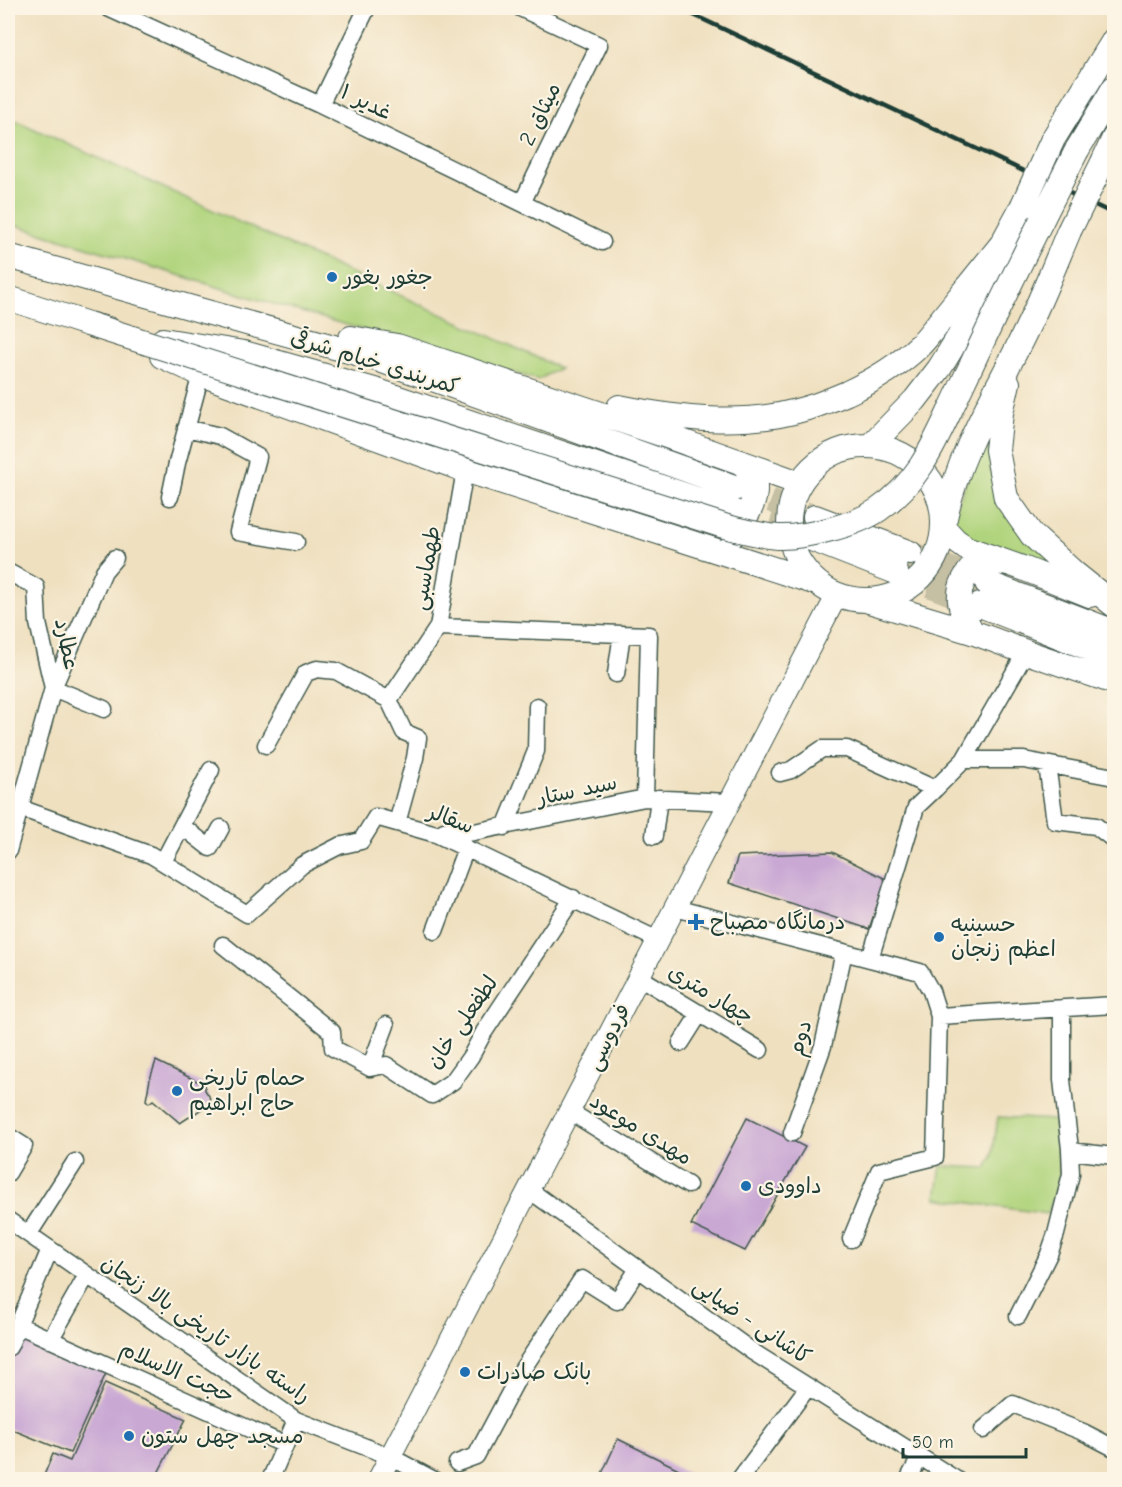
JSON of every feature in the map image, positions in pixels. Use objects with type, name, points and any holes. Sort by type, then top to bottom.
[{"type":"highway","points":[[870,446],[915,400],[939,369],[968,322],[1002,244],[1022,207],[1053,139],[1114,40]]},
{"type":"highway","points":[[88,324],[724,526],[779,537],[806,534],[850,523],[876,512],[904,489],[918,473],[938,438],[1077,150],[1114,88]]},
{"type":"highway","points":[[869,601],[905,590],[920,578],[932,563],[940,546],[948,502],[974,433],[1029,324],[1114,138]]},
{"type":"highway","points":[[522,387],[642,411],[702,418],[735,419],[779,415],[803,410],[869,383],[920,345],[1002,244]]},
{"type":"highway","name":"کمربندی خیام شرقی","points":[[8,298],[88,324],[144,337],[244,352],[736,500],[374,358],[10,256]]},
{"type":"highway","points":[[203,311],[397,346],[667,436],[799,483]]},
{"type":"highway","points":[[88,324],[201,374],[465,470],[697,544],[853,599],[869,601],[972,632],[1114,682]]},
{"type":"highway","points":[[1015,350],[1001,414],[997,450],[1006,498],[1032,535],[1114,605]]},
{"type":"highway","points":[[827,589],[801,567],[796,557],[788,525],[790,503],[799,483],[812,467],[829,454],[849,447],[870,446],[893,450],[914,462],[930,479],[940,500],[943,525],[955,540],[966,548],[1114,605]]},
{"type":"highway","points":[[697,544],[716,544],[733,535],[753,505],[755,485],[750,473],[741,462]]},
{"type":"highway","points":[[812,528],[903,562]]},
{"type":"highway","points":[[972,632],[960,606],[961,583],[971,569],[984,562],[1009,563]]},
{"type":"highway","points":[[1114,632],[983,594],[1114,658]]},
{"type":"main road","name":"فردوسی","points":[[378,1479],[729,802],[827,589]]},
{"type":"street","name":"غدیر ۱","points":[[108,8],[320,105],[602,242]]},
{"type":"street","points":[[320,105],[367,8]]},
{"type":"street","name":"میثاق 2","points":[[520,8],[599,45],[522,203]]},
{"type":"street","points":[[170,497],[201,374]]},
{"type":"street","points":[[186,428],[220,436],[258,457],[238,532],[296,542]]},
{"type":"street","name":"طهماسبی","points":[[389,700],[438,627],[465,470]]},
{"type":"street","points":[[8,851],[53,688],[104,571],[115,558]]},
{"type":"street","name":"عطارد","points":[[8,572],[36,587],[38,624],[53,688],[104,709]]},
{"type":"street","points":[[438,627],[650,635],[654,836]]},
{"type":"street","points":[[616,674],[622,634]]},
{"type":"street","points":[[870,959],[916,807],[964,760],[1026,652]]},
{"type":"street","points":[[266,745],[306,673],[317,669],[336,671],[389,700],[404,732],[418,738],[415,758],[396,823]]},
{"type":"street","points":[[505,827],[536,751],[537,706]]},
{"type":"street","points":[[780,773],[791,770],[822,749],[847,749],[935,789]]},
{"type":"street","points":[[964,760],[1024,760],[1114,777]]},
{"type":"street","points":[[1047,765],[1055,821],[1096,825],[1114,840]]},
{"type":"street","points":[[20,808],[151,855],[163,862],[211,770]]},
{"type":"street","name":"سید ستار","points":[[436,834],[448,830],[464,834],[652,798],[729,802]]},
{"type":"street","name":"سقالر","points":[[163,862],[247,914],[302,865],[339,846],[361,841],[376,817],[436,834],[658,940]]},
{"type":"street","points":[[182,826],[210,848],[220,828]]},
{"type":"street","points":[[435,931],[466,848]]},
{"type":"street","name":"لطفعلی خان","points":[[223,945],[332,1032],[333,1048],[370,1068],[387,1065],[432,1095],[453,1081],[471,1056],[484,1032],[573,898]]},
{"type":"street","points":[[675,908],[920,972],[931,991],[939,1016],[935,1157],[879,1170],[851,1239]]},
{"type":"street","name":"دوم","points":[[792,1133],[823,1046],[844,952]]},
{"type":"street","name":"چهار متری","points":[[639,977],[760,1050]]},
{"type":"street","points":[[939,1016],[1114,1005]]},
{"type":"street","points":[[1018,1316],[1049,1254],[1071,1174],[1062,1080],[1062,1008]]},
{"type":"street","points":[[681,1043],[700,1013]]},
{"type":"street","points":[[370,1068],[386,1025]]},
{"type":"street","name":"مهدی موعود","points":[[569,1111],[688,1185]]},
{"type":"street","points":[[8,1136],[24,1146],[8,1173]]},
{"type":"street","points":[[1070,1151],[1114,1156]]},
{"type":"street","points":[[30,1232],[75,1162]]},
{"type":"street","name":"کاشانی - ضیایی","points":[[528,1189],[753,1352],[957,1479]]},
{"type":"street","name":"راسته بازار تاریخی بالا زنجان","points":[[8,1220],[296,1420],[389,1456],[434,1479]]},
{"type":"street","points":[[9,1347],[50,1249]]},
{"type":"street","points":[[457,1463],[476,1456],[522,1370],[582,1279],[617,1300],[638,1269]]},
{"type":"street","points":[[50,1340],[87,1275]]},
{"type":"street","name":"حجت الاسلام","points":[[18,1325],[285,1445]]},
{"type":"street","points":[[739,1479],[808,1387]]},
{"type":"street","points":[[983,1430],[1012,1404],[1083,1432],[1114,1448]]},
{"type":"street","points":[[270,1479],[296,1420]]},
{"type":"street","points":[[908,1479],[921,1457]]},
{"type":"green space","points":[[8,117],[560,368],[538,380],[263,301],[15,225],[8,218]]},
{"type":"green space","points":[[989,417],[991,471],[1071,579],[973,541],[952,521]]},
{"type":"green space","points":[[998,1117],[1054,1120],[1060,1171],[1048,1214],[936,1198],[941,1166],[986,1168],[992,1157]]},
{"type":"building","points":[[832,852],[884,878],[885,882],[869,929],[729,883],[738,856]]},
{"type":"building","name":"حمام تاریخی حاج ابراهیم","points":[[156,1061],[205,1085],[211,1103],[180,1123],[153,1100],[149,1103],[146,1100]]},
{"type":"building","name":"داوودی","points":[[747,1118],[805,1147],[745,1251],[691,1225]]},
{"type":"building","points":[[22,1330],[108,1369],[70,1453],[8,1428],[8,1359]]},
{"type":"building","name":"مسجد چهل ستون","points":[[105,1383],[186,1419],[157,1475],[164,1480],[42,1480],[53,1454],[70,1461]]},
{"type":"building","points":[[618,1439],[701,1480],[599,1480]]},
{"type":"tunnel","points":[[737,488],[815,517]]},
{"type":"tunnel","points":[[735,512],[798,534]]},
{"type":"tunnel","points":[[910,553],[984,582]]},
{"type":"tunnel","points":[[896,572],[977,604]]},
{"type":"railway","points":[[679,8],[1114,214]]},
{"type":"place","name":"جغور بغور","points":[[332,277]]},
{"type":"place","name":"درمانگاه مصباح","points":[[696,922]]},
{"type":"place","name":"حسینیه اعظم زنجان","points":[[939,937]]},
{"type":"place","name":"حمام تاریخی حاج ابراهیم","points":[[177,1091]]},
{"type":"place","name":"داوودی","points":[[746,1186]]},
{"type":"place","name":"بانک صادرات","points":[[465,1372]]},
{"type":"place","name":"مسجد چهل ستون","points":[[129,1436]]}]
